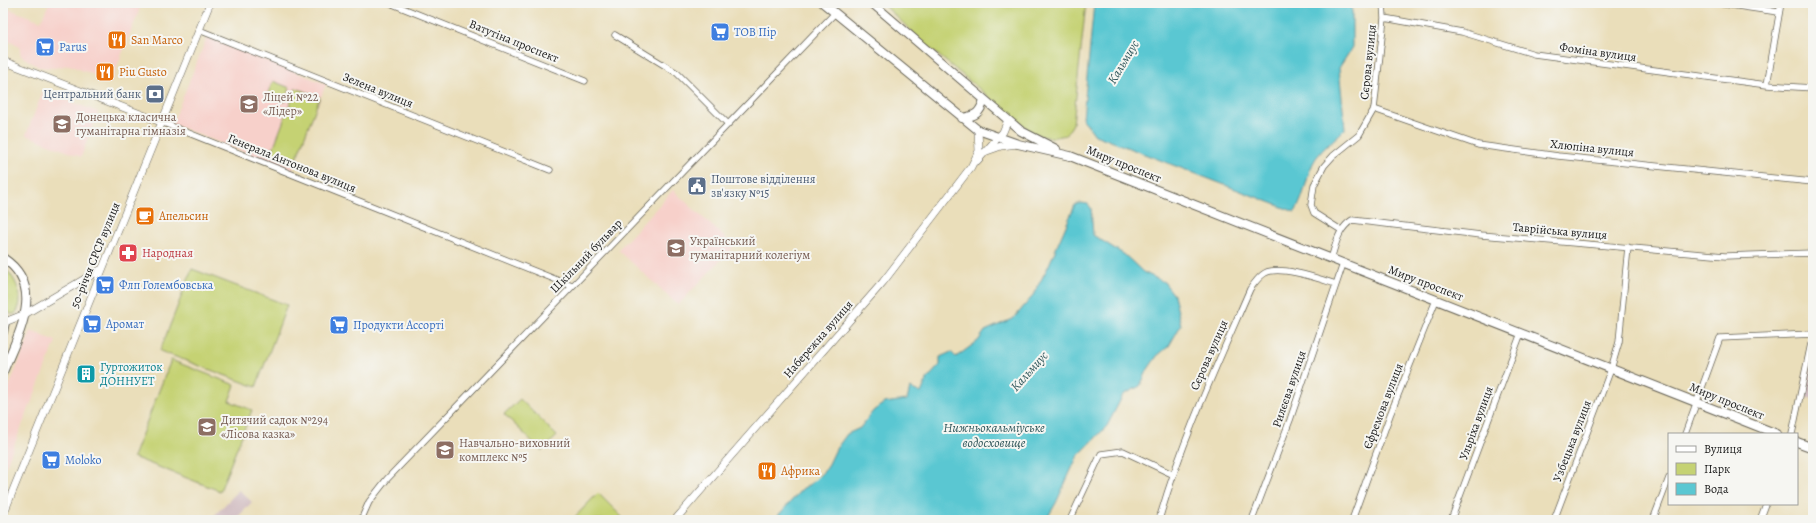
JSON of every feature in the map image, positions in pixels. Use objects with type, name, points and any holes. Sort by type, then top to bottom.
[{"type":"main road","name":"Миру проспект","points":[[823,3],[978,130],[1018,144],[1068,155]]},
{"type":"main road","name":"Миру проспект","points":[[872,3],[1021,131],[1068,155],[1774,433]]},
{"type":"main road","points":[[962,118],[974,117],[979,114],[984,100]]},
{"type":"main road","points":[[3,258],[12,263],[18,270],[26,290],[25,314],[3,372]]},
{"type":"main road","points":[[3,332],[4,320]]},
{"type":"main road","points":[[1798,442],[1813,448]]},
{"type":"street","name":"50-річчя СРСР вулиця","points":[[3,515],[100,270],[210,3]]},
{"type":"street","name":"Ватутіна проспект","points":[[390,3],[585,82]]},
{"type":"street","name":"Сєрова вулиця","points":[[1341,230],[1314,213],[1311,205],[1314,185],[1324,166],[1333,156],[1359,135],[1374,109],[1384,18],[1383,3]]},
{"type":"street","points":[[1717,3],[1778,12]]},
{"type":"street","points":[[1767,85],[1778,12],[1781,3]]},
{"type":"street","name":"Шкільний бульвар","points":[[361,520],[369,502],[387,479],[835,13]]},
{"type":"street","name":"Фоміна вулиця","points":[[1384,18],[1462,32],[1534,54],[1767,85],[1813,88]]},
{"type":"street","name":"Зелена вулиця","points":[[198,30],[550,170]]},
{"type":"street","points":[[615,35],[677,73],[728,124]]},
{"type":"street","name":"Генерала Антонова вулиця","points":[[3,61],[161,122],[572,286]]},
{"type":"street","name":"Хлюпіна вулиця","points":[[1374,109],[1478,145],[1558,156],[1813,182]]},
{"type":"street","points":[[971,167],[998,138],[1008,120]]},
{"type":"street","points":[[971,167],[979,151],[978,130]]},
{"type":"street","points":[[985,152],[1001,146],[1018,144]]},
{"type":"street","name":"Набережна вулиця","points":[[675,520],[883,282],[971,167]]},
{"type":"street","name":"Таврійська вулиця","points":[[1341,230],[1352,220],[1481,235],[1725,256],[1813,253]]},
{"type":"street","points":[[1331,259],[1341,230]]},
{"type":"street","name":"Узбецька вулиця","points":[[1554,520],[1611,369],[1619,342],[1628,247]]},
{"type":"street","points":[[3,261],[12,263]]},
{"type":"street","name":"Рилєєва вулиця","points":[[1252,520],[1290,420],[1343,264]]},
{"type":"street","points":[[4,320],[25,314],[100,270]]},
{"type":"street","name":"Сєрова вулиця","points":[[1159,520],[1172,474],[1209,382],[1250,289],[1257,279],[1266,272],[1290,272],[1336,284]]},
{"type":"street","name":"Єфремова вулиця","points":[[1352,520],[1390,415],[1436,300]]},
{"type":"street","name":"Ульріха вулиця","points":[[1451,520],[1521,333]]},
{"type":"street","points":[[1685,433],[1720,338],[1813,334],[1792,433]]},
{"type":"street","points":[[1070,520],[1101,454],[1123,451],[1172,474]]},
{"type":"street","points":[[1653,520],[1668,481]]},
{"type":"street","points":[[1760,520],[1766,505]]},
{"type":"shaded area","points":[[49,3],[142,3],[111,82],[69,65],[54,68],[39,67],[21,56],[19,46],[3,39],[3,7],[41,21]]},
{"type":"shaded area","name":"Ліцей №22 «Лідер»","points":[[207,37],[326,84],[292,171],[172,124]]},
{"type":"shaded area","name":"Донецька класична гуманітарна гімназія","points":[[43,91],[98,112],[81,157],[26,135]]},
{"type":"shaded area","name":"Український гуманітарний колегіум","points":[[673,190],[734,246],[678,305],[618,250]]},
{"type":"shaded area","points":[[31,331],[56,341],[3,473],[3,402]]},
{"type":"shaded area","points":[[1813,355],[1813,399],[1805,397]]},
{"type":"shaded area","points":[[239,490],[252,502],[235,520],[210,520]]},
{"type":"green space","points":[[882,3],[1086,3],[1073,124],[1066,135],[1051,138],[1034,134],[926,45]]},
{"type":"green space","points":[[273,81],[290,88],[285,102],[267,95]]},
{"type":"green space","points":[[296,88],[320,97],[295,162],[271,154]]},
{"type":"green space","points":[[3,266],[12,276],[20,295],[20,302],[15,314],[10,314],[3,304]]},
{"type":"green space","points":[[192,269],[287,305],[256,387],[160,351]]},
{"type":"green space","points":[[171,360],[235,385],[229,401],[252,410],[220,491],[133,457]]},
{"type":"green space","points":[[520,399],[557,436],[542,451],[504,414]]},
{"type":"green space","points":[[598,493],[625,520],[572,520]]},
{"type":"water","name":"Кальмиус","points":[[1094,3],[1352,3],[1352,48],[1339,68],[1345,129],[1326,146],[1316,158],[1310,170],[1302,198],[1295,212],[1095,135],[1083,119]]},
{"type":"water","name":"Нижньокальміуське водосховище","points":[[1080,203],[1088,204],[1091,208],[1093,235],[1125,255],[1143,272],[1164,282],[1174,295],[1181,325],[1169,346],[1157,356],[1148,369],[1140,386],[1123,395],[1107,426],[1077,457],[1056,503],[1046,520],[774,520],[802,489],[813,482],[827,468],[836,449],[847,434],[860,428],[873,411],[884,403],[907,400],[910,388],[921,393],[927,379],[940,365],[940,357],[951,352],[956,357],[978,341],[985,331],[1014,318],[1032,297],[1048,267],[1075,205]]},
{"type":"place","name":"ТОВ Пір","points":[[720,32]]},
{"type":"place","name":"San Marco","points":[[117,40]]},
{"type":"place","name":"Parus","points":[[45,47]]},
{"type":"place","name":"Piu Gusto","points":[[105,72]]},
{"type":"place","name":"Центральний банк","points":[[155,94]]},
{"type":"place","name":"Ліцей №22 «Лідер»","points":[[249,104]]},
{"type":"place","name":"Донецька класична гуманітарна гімназія","points":[[62,124]]},
{"type":"place","name":"Поштове відділення зв'язку №15","points":[[697,186]]},
{"type":"place","name":"Апельсин","points":[[145,216]]},
{"type":"place","name":"Український гуманітарний колегіум","points":[[676,248]]},
{"type":"place","name":"Народная","points":[[128,253]]},
{"type":"place","name":"Флп Голембовська","points":[[105,285]]},
{"type":"place","name":"Аромат","points":[[92,324]]},
{"type":"place","name":"Продукти Ассорті","points":[[339,325]]},
{"type":"place","name":"Гуртожиток ДОННУЕТ","points":[[86,374]]},
{"type":"place","name":"Дитячий садок №294 «Лісова казка»","points":[[207,427]]},
{"type":"place","name":"Навчально-виховний комплекс №5","points":[[445,450]]},
{"type":"place","name":"Moloko","points":[[51,460]]},
{"type":"place","name":"Африка","points":[[767,471]]}]
